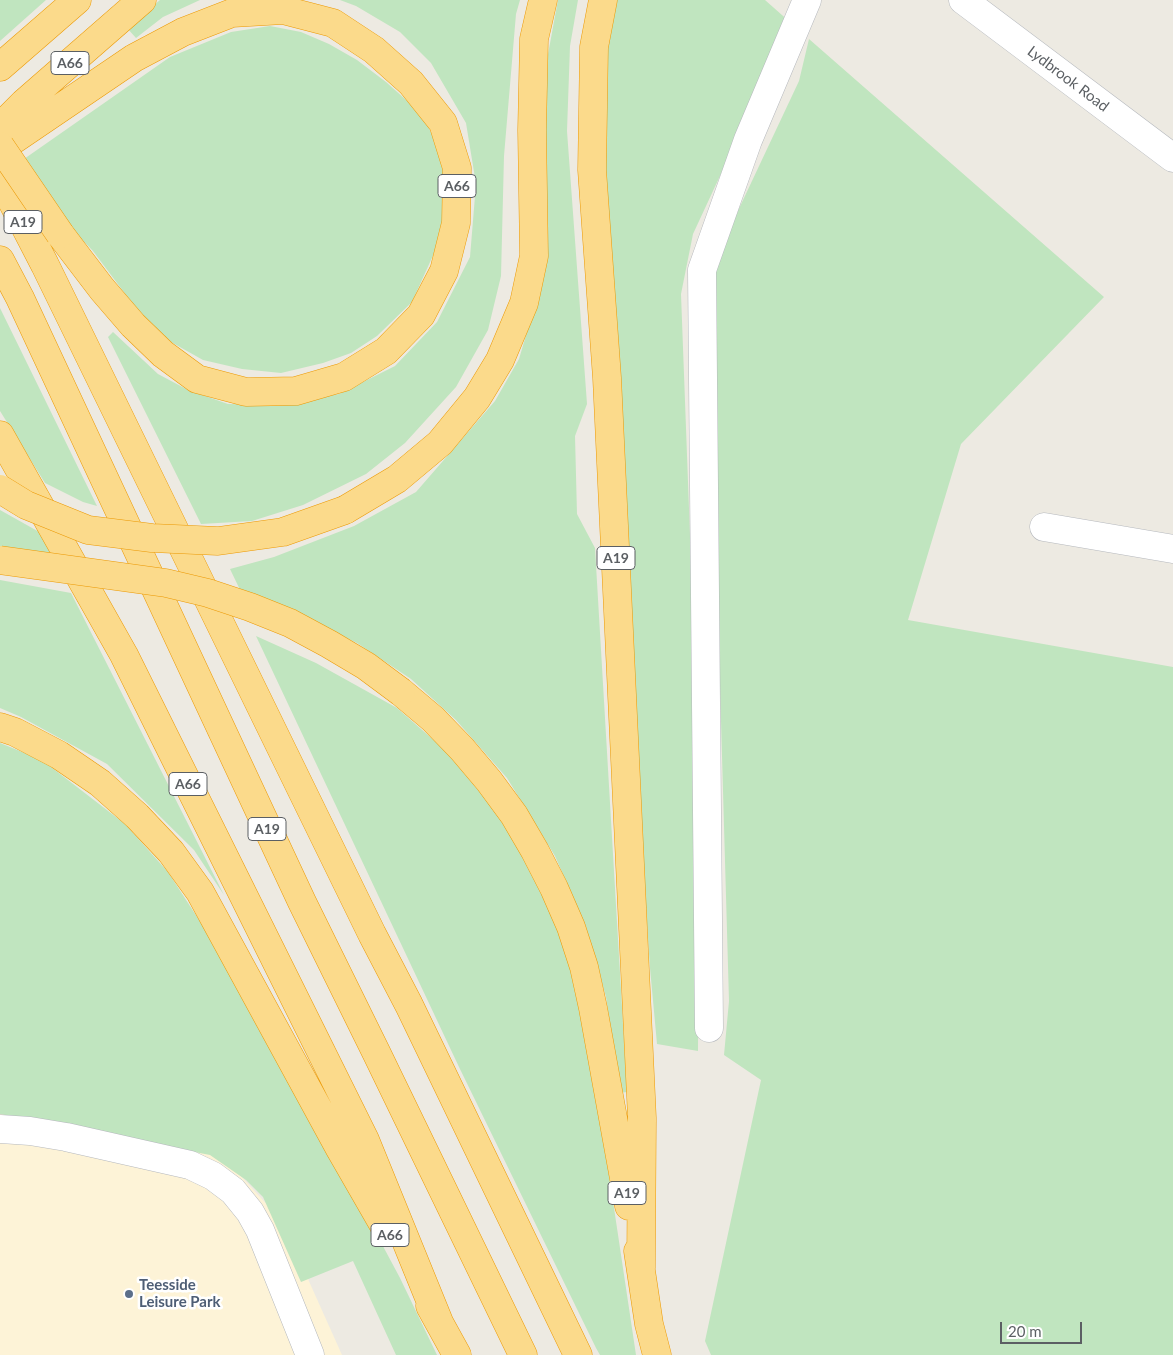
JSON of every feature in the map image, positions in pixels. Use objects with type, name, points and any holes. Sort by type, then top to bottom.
[{"type":"highway","name":"A66","points":[[0,67],[77,0]]},
{"type":"highway","name":"A66","points":[[0,127],[24,103],[142,0]]},
{"type":"highway","points":[[0,488],[26,505],[88,530],[152,538],[218,542],[283,532],[345,510],[397,479],[440,442],[477,398],[500,360],[524,303],[534,256],[532,130],[534,39],[543,0]]},
{"type":"highway","name":"A19","points":[[603,0],[594,47],[592,170],[607,378],[642,1108],[641,1268]]},
{"type":"highway","name":"A66","points":[[283,10],[333,23],[374,50],[411,83],[443,123],[457,168],[456,223],[444,271],[421,315],[386,351],[344,377],[296,391],[246,392],[198,379],[163,354],[133,325],[102,289],[60,234],[0,147],[134,58],[183,32],[232,13],[283,10]]},
{"type":"highway","name":"A19","points":[[0,178],[46,265],[578,1355]]},
{"type":"highway","name":"A19","points":[[0,260],[20,298],[302,902],[523,1355]]},
{"type":"highway","name":"A66","points":[[0,435],[124,655],[356,1123],[439,1322]]},
{"type":"highway","name":"A19","points":[[0,560],[166,583],[217,596],[250,607],[290,624],[366,666],[401,692],[439,725],[489,781],[518,822],[554,888],[584,967],[594,1008],[641,1268],[649,1324],[657,1355]]},
{"type":"highway","name":"A66","points":[[0,727],[15,732],[59,755],[100,783],[137,816],[171,852],[200,892],[340,1149],[456,1355]]},
{"type":"street","name":"Lydbrook Road","points":[[963,0],[1173,158]]},
{"type":"street","points":[[709,1028],[702,270],[748,140],[802,10]]},
{"type":"street","points":[[1044,527],[1173,549]]},
{"type":"street","points":[[0,1129],[30,1131],[66,1137],[190,1165],[213,1176],[233,1191],[250,1212],[260,1230],[310,1355]]},
{"type":"shaded area","name":"Teesside Leisure Park","points":[[0,1103],[217,1150],[282,1221],[342,1355],[0,1355]]},
{"type":"green space","points":[[0,0],[46,0],[0,41]]},
{"type":"green space","points":[[160,0],[200,0],[163,17],[136,38],[127,28]]},
{"type":"green space","points":[[340,0],[520,0],[516,14],[504,156],[501,276],[488,330],[456,387],[405,443],[366,474],[303,505],[252,521],[201,524],[108,337],[113,332],[158,374],[188,390],[228,404],[273,405],[339,394],[395,366],[437,322],[470,257],[476,184],[466,123],[431,63],[400,32],[356,6]]},
{"type":"green space","points":[[558,0],[578,0],[570,46],[567,131],[587,404],[575,436],[577,514],[595,548],[627,1092],[620,1093],[606,997],[586,927],[555,856],[507,778],[456,720],[411,679],[357,643],[301,616],[243,596],[230,569],[274,557],[354,526],[416,492],[495,401],[519,359],[540,288],[546,65]]},
{"type":"green space","points":[[616,0],[765,0],[791,23],[693,234],[681,294],[699,777],[698,1051],[657,1044],[650,968],[604,269],[606,43]]},
{"type":"green space","points":[[270,26],[301,32],[329,44],[357,60],[386,82],[423,115],[443,159],[446,201],[440,240],[412,302],[377,336],[351,353],[323,363],[281,373],[242,369],[203,360],[171,342],[138,311],[93,251],[70,227],[24,159],[170,57],[231,32]]},
{"type":"green space","points":[[809,39],[1104,297],[961,444],[908,620],[1173,667],[1173,1355],[711,1355],[705,1341],[761,1080],[724,1055],[729,1001],[709,301],[720,249],[799,81]]},
{"type":"green space","points":[[0,308],[97,506],[83,502],[45,483],[0,411]]},
{"type":"green space","points":[[0,510],[50,538],[55,555],[0,547]]},
{"type":"green space","points":[[0,580],[71,593],[224,895],[194,850],[107,764],[21,717],[0,708]]},
{"type":"green space","points":[[256,636],[316,663],[397,708],[445,750],[502,819],[535,878],[564,941],[592,1061],[636,1355],[600,1355],[596,1348],[459,1067]]},
{"type":"green space","points":[[0,743],[42,760],[125,824],[168,872],[254,1005],[400,1278],[437,1355],[396,1355],[353,1261],[301,1282],[263,1197],[246,1180],[210,1155],[0,1114]]},
{"type":"place","name":"Teesside Leisure Park","points":[[129,1294]]}]
